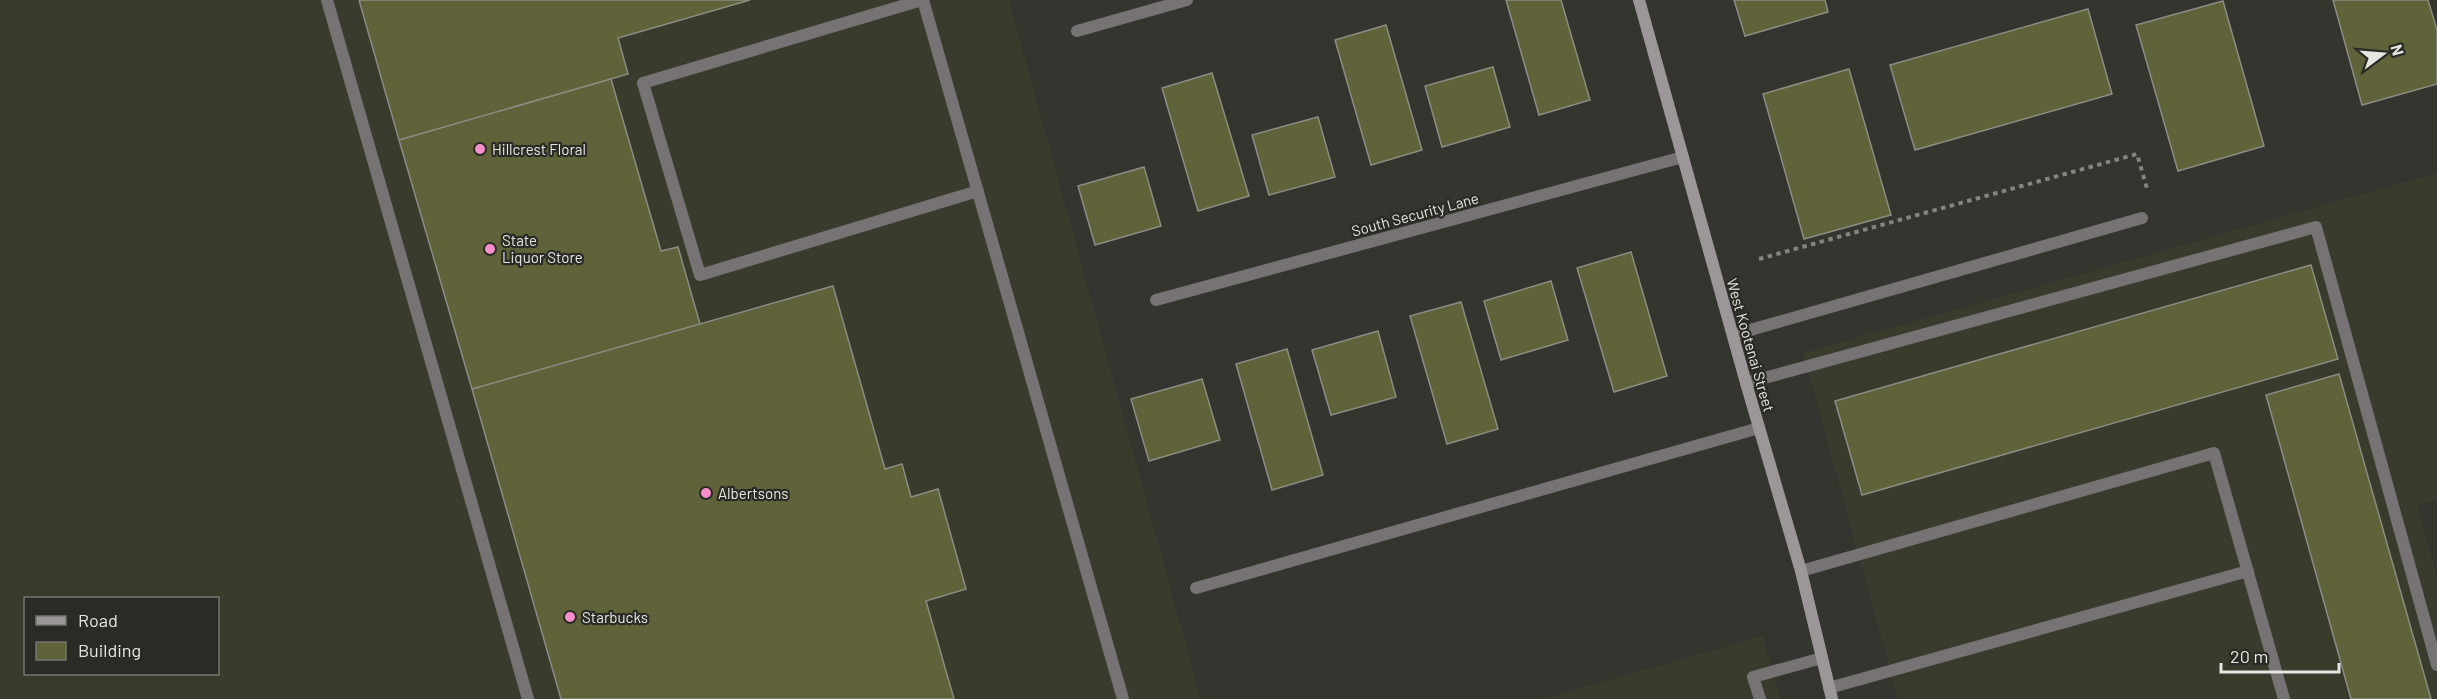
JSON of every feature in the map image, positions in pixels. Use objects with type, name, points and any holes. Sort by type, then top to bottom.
[{"type":"street","points":[[327,0],[528,699]]},
{"type":"street","points":[[978,191],[700,274],[643,83],[922,0],[978,191],[1123,699]]},
{"type":"street","points":[[1077,31],[1187,0]]},
{"type":"street","name":"West Kootenai Street","points":[[1639,0],[1801,571],[1831,694]]},
{"type":"street","name":"South Security Lane","points":[[1156,300],[1683,157]]},
{"type":"street","points":[[1733,335],[2142,218]]},
{"type":"street","points":[[1746,383],[2316,227],[2437,665]]},
{"type":"street","points":[[1196,588],[1759,428]]},
{"type":"street","points":[[1801,571],[2214,453],[2284,699]]},
{"type":"street","points":[[1831,694],[2248,571]]},
{"type":"street","points":[[1760,699],[1753,676],[1822,658]]},
{"type":"path","points":[[1759,259],[2137,154],[2149,195]]},
{"type":"shaded area","points":[[0,0],[1009,0],[1201,699],[0,699]]},
{"type":"shaded area","points":[[2437,173],[2437,500],[2417,505],[2437,576],[2437,699],[1898,699],[1803,353]]},
{"type":"shaded area","points":[[1763,636],[1780,699],[1542,699]]},
{"type":"building","points":[[359,0],[750,0],[618,38],[628,74],[399,140]]},
{"type":"building","points":[[1506,0],[1561,0],[1590,100],[1539,115]]},
{"type":"building","points":[[1734,0],[1825,0],[1828,12],[1745,36]]},
{"type":"building","points":[[2333,0],[2428,0],[2437,30],[2437,84],[2362,105]]},
{"type":"building","points":[[2223,1],[2264,146],[2178,171],[2136,25]]},
{"type":"building","points":[[2088,9],[2112,94],[1915,150],[1890,65]]},
{"type":"building","points":[[1386,25],[1422,150],[1371,165],[1335,40]]},
{"type":"building","points":[[1493,67],[1510,127],[1442,147],[1425,86]]},
{"type":"building","points":[[1849,69],[1891,215],[1804,239],[1763,94]]},
{"type":"building","points":[[1212,73],[1249,196],[1198,211],[1162,88]]},
{"type":"building","points":[[611,79],[661,251],[678,247],[700,324],[472,389],[399,140]]},
{"type":"building","points":[[1318,117],[1335,177],[1269,195],[1252,135]]},
{"type":"building","points":[[1144,167],[1161,226],[1095,245],[1078,186]]},
{"type":"building","points":[[1631,252],[1667,376],[1614,392],[1577,268]]},
{"type":"building","points":[[2311,265],[2338,359],[1862,495],[1835,401]]},
{"type":"building","points":[[1551,281],[1568,340],[1501,360],[1484,301]]},
{"type":"building","name":"Albertsons","points":[[833,286],[885,469],[902,464],[911,497],[938,489],[966,589],[926,601],[954,699],[561,699],[472,389]]},
{"type":"building","points":[[1461,302],[1498,429],[1447,444],[1410,316]]},
{"type":"building","points":[[1378,331],[1396,397],[1331,415],[1312,350]]},
{"type":"building","points":[[1287,349],[1323,475],[1272,490],[1236,364]]},
{"type":"building","points":[[2339,374],[2431,699],[2351,699],[2266,395]]},
{"type":"building","points":[[1202,379],[1220,440],[1149,461],[1131,399]]},
{"type":"place","name":"Hillcrest Floral","points":[[480,149]]},
{"type":"place","name":"State Liquor Store","points":[[490,249]]},
{"type":"place","name":"Albertsons","points":[[706,493]]},
{"type":"place","name":"Starbucks","points":[[570,617]]}]
